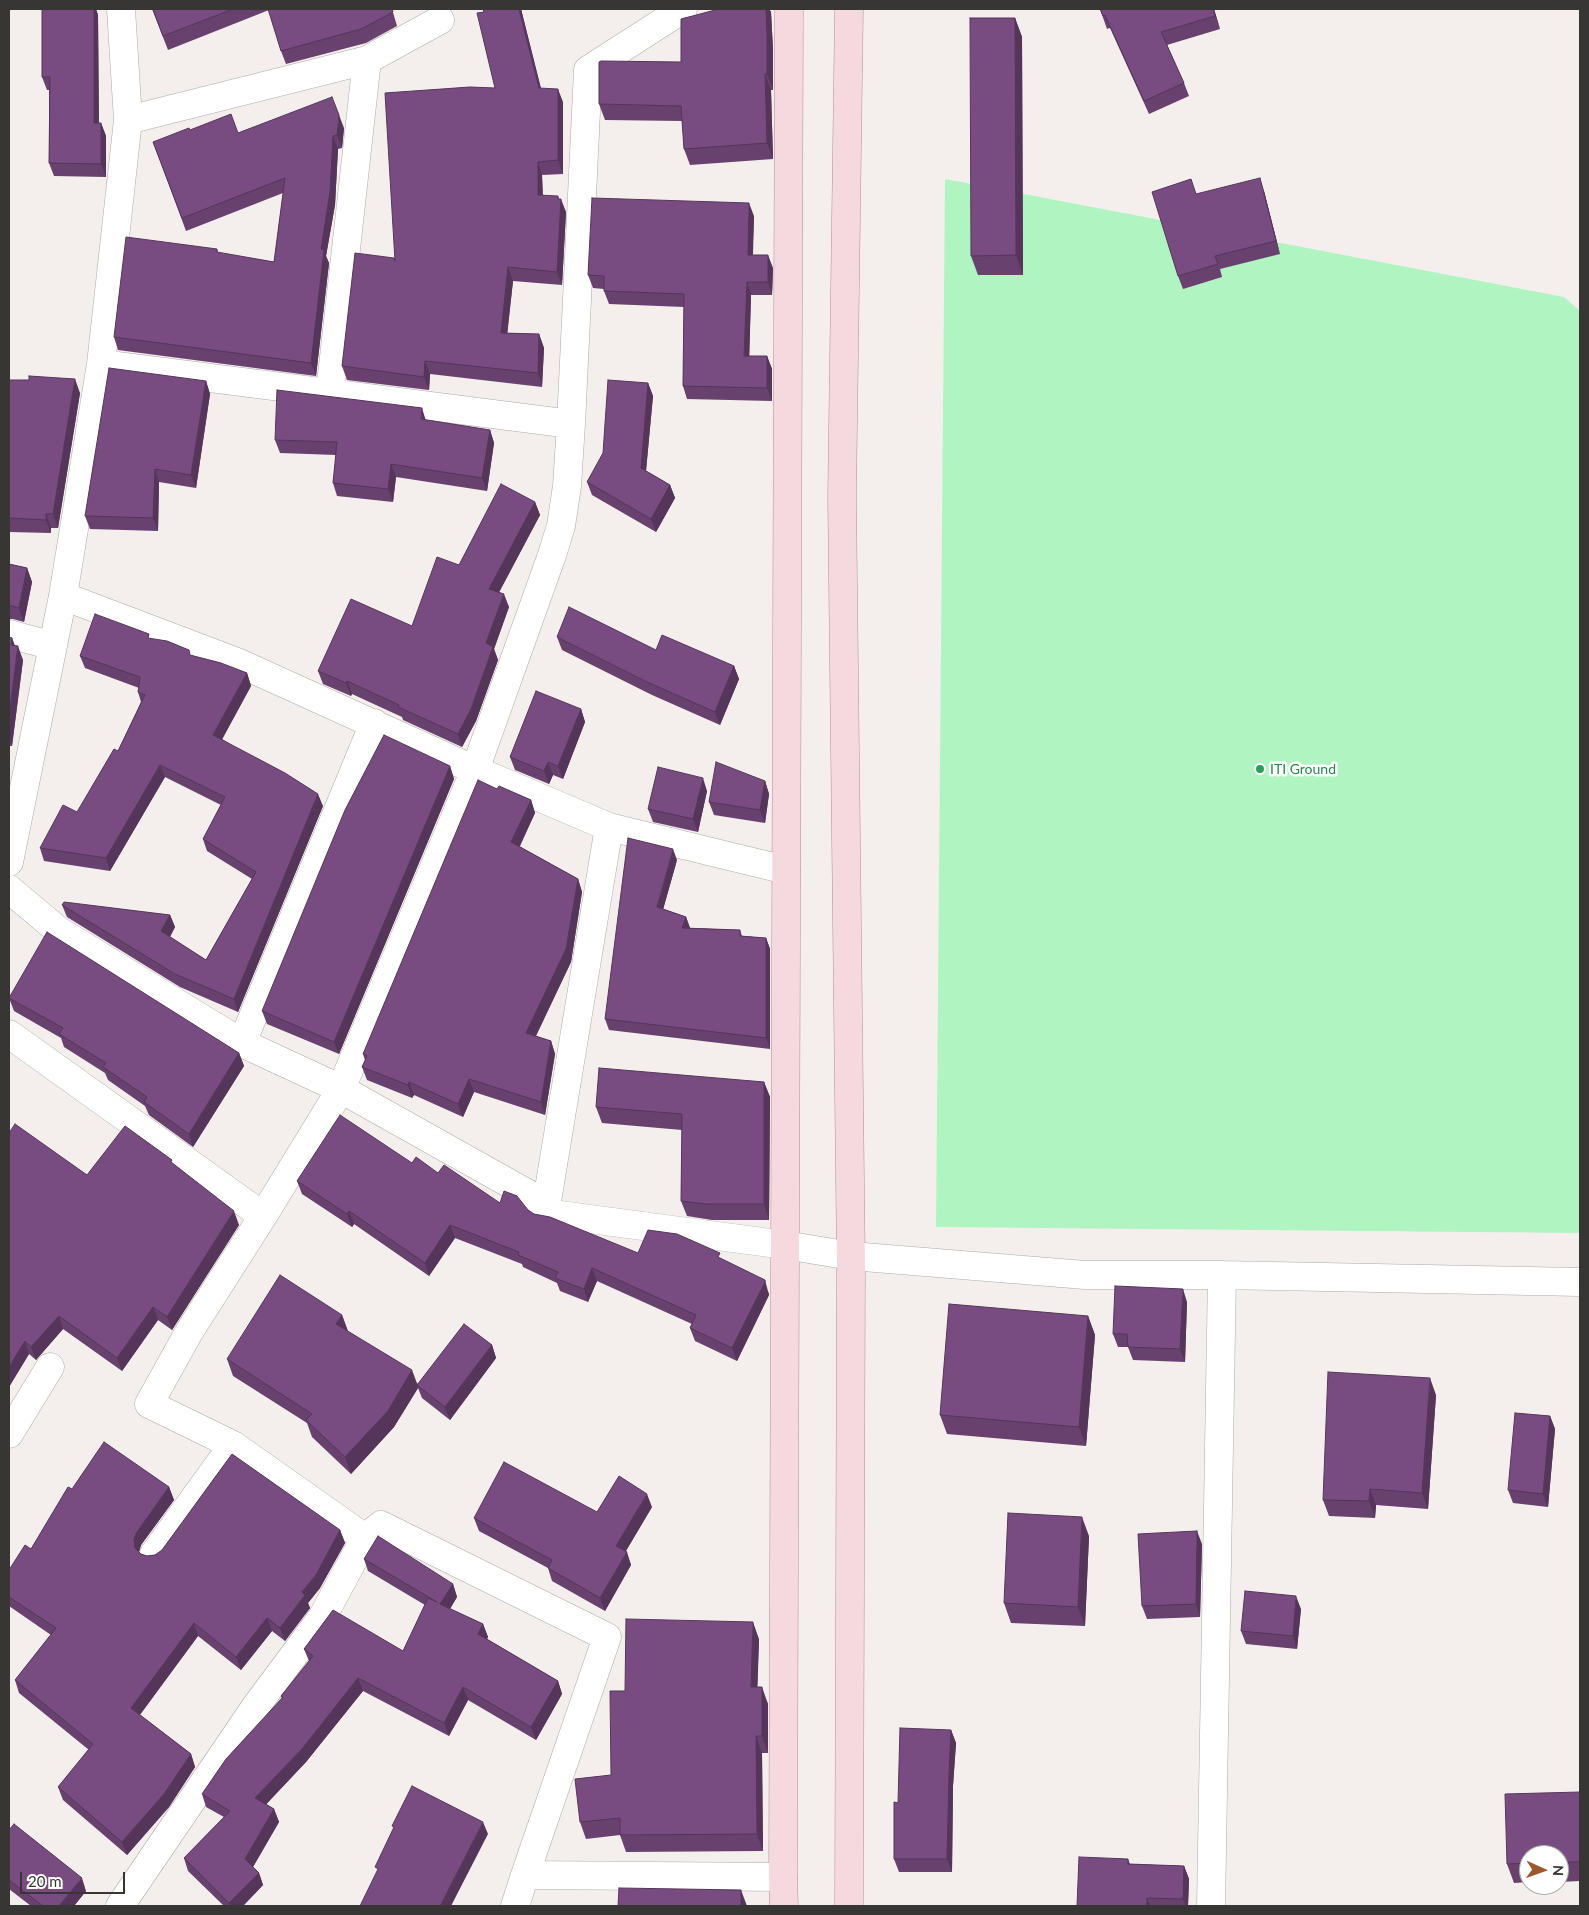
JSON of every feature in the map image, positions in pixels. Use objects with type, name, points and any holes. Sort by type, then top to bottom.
[{"type":"main road","points":[[784,1906],[789,9]]},
{"type":"main road","points":[[849,9],[842,496],[851,1256],[849,1906]]},
{"type":"street","points":[[9,862],[64,596],[101,364],[128,120],[121,9]]},
{"type":"street","points":[[365,1538],[233,1445],[149,1404],[189,1332],[263,1216],[340,1089],[476,770],[561,526],[567,486],[571,424],[588,70],[683,9]]},
{"type":"street","points":[[128,120],[366,60],[440,20]]},
{"type":"street","points":[[330,393],[366,60]]},
{"type":"street","points":[[101,364],[571,424]]},
{"type":"street","points":[[64,596],[237,662],[476,770],[609,826],[786,870]]},
{"type":"street","points":[[9,634],[53,646]]},
{"type":"street","points":[[242,1043],[374,723]]},
{"type":"street","points":[[545,1213],[609,826]]},
{"type":"street","points":[[9,889],[59,931],[242,1043],[340,1089],[530,1195],[545,1213],[785,1245],[851,1256],[1085,1275],[1222,1275],[1580,1282]]},
{"type":"street","points":[[9,1034],[263,1216]]},
{"type":"street","points":[[1211,1906],[1222,1275]]},
{"type":"street","points":[[9,1434],[50,1367]]},
{"type":"street","points":[[154,1554],[233,1445]]},
{"type":"street","points":[[120,1906],[256,1706],[323,1616],[365,1538],[380,1525],[607,1637],[515,1906]]},
{"type":"street","points":[[525,1875],[783,1877]]},
{"type":"green space","name":"ITI Ground","points":[[945,179],[1564,297],[1580,311],[1580,1233],[936,1227]]},
{"type":"building","points":[[42,9],[94,9],[94,123],[101,123],[101,164],[49,163],[50,77],[42,77]]},
{"type":"building","points":[[153,9],[233,9],[163,36]]},
{"type":"building","points":[[268,9],[392,9],[393,12],[361,29],[281,51]]},
{"type":"building","points":[[483,9],[519,9],[539,88],[558,89],[558,160],[538,162],[538,195],[558,196],[558,199],[561,199],[557,272],[508,267],[501,333],[539,334],[538,373],[425,361],[424,377],[342,366],[355,253],[394,258],[395,261],[385,93],[470,87],[495,88],[477,13],[484,12]]},
{"type":"building","points":[[719,9],[766,9],[767,143],[684,149],[681,106],[599,104],[599,62],[681,62],[681,19]]},
{"type":"building","points":[[1100,9],[1213,9],[1215,16],[1161,32],[1184,83],[1144,101],[1105,15],[1103,16]]},
{"type":"building","points":[[970,18],[1015,18],[1016,255],[971,256]]},
{"type":"building","points":[[332,97],[339,115],[337,135],[333,136],[330,192],[321,249],[324,250],[311,363],[114,337],[126,237],[217,249],[217,252],[274,262],[285,178],[182,218],[153,142],[231,114],[238,133]]},
{"type":"building","points":[[1260,178],[1276,241],[1215,256],[1218,264],[1178,276],[1152,192],[1191,179],[1196,194]]},
{"type":"building","points":[[592,198],[749,203],[748,255],[768,255],[768,282],[747,282],[744,356],[767,356],[767,388],[683,386],[684,294],[604,291],[604,276],[588,275]]},
{"type":"building","points":[[109,368],[206,381],[191,475],[155,469],[153,518],[85,516]]},
{"type":"building","points":[[29,376],[75,379],[53,514],[46,514],[46,520],[9,518],[9,380],[29,380]]},
{"type":"building","points":[[608,380],[648,383],[641,468],[670,485],[651,519],[587,482],[603,453]]},
{"type":"building","points":[[277,390],[422,408],[421,419],[490,430],[482,478],[391,464],[388,489],[333,483],[337,442],[275,440]]},
{"type":"building","points":[[501,484],[535,502],[489,589],[504,594],[486,643],[493,647],[471,709],[458,734],[347,681],[346,683],[318,671],[351,599],[412,626],[437,557],[459,565]]},
{"type":"building","points":[[9,564],[27,568],[19,608],[9,605]]},
{"type":"building","points":[[569,607],[656,650],[662,635],[734,666],[715,712],[647,682],[557,637]]},
{"type":"building","points":[[95,614],[149,634],[148,638],[167,641],[189,650],[190,655],[221,663],[247,673],[213,735],[285,773],[318,794],[234,999],[175,974],[62,905],[64,902],[170,915],[161,931],[206,960],[256,872],[203,839],[225,797],[160,765],[106,858],[40,848],[63,805],[77,812],[114,749],[118,751],[145,695],[138,692],[140,677],[80,656]]},
{"type":"building","points":[[9,637],[12,638],[11,645],[18,646],[9,716]]},
{"type":"building","points":[[536,691],[581,709],[558,766],[548,762],[544,771],[510,757]]},
{"type":"building","points":[[384,735],[450,766],[334,1042],[262,1011],[345,810]]},
{"type":"building","points":[[716,762],[765,781],[760,810],[709,802]]},
{"type":"building","points":[[658,767],[703,778],[693,819],[648,809]]},
{"type":"building","points":[[478,780],[497,789],[499,786],[531,800],[511,842],[578,879],[566,949],[526,1033],[551,1041],[541,1102],[469,1079],[458,1104],[409,1082],[408,1085],[362,1067],[367,1056],[363,1054]]},
{"type":"building","points":[[628,838],[673,849],[657,907],[686,917],[682,928],[740,930],[740,936],[766,938],[766,1038],[605,1019]]},
{"type":"building","points":[[47,932],[239,1053],[189,1134],[144,1102],[147,1097],[103,1067],[106,1063],[59,1034],[63,1028],[9,998]]},
{"type":"building","points":[[599,1068],[764,1082],[764,1204],[706,1204],[681,1201],[682,1114],[596,1107]]},
{"type":"building","points":[[340,1115],[412,1163],[416,1157],[438,1173],[444,1165],[500,1203],[504,1191],[517,1196],[528,1210],[534,1214],[550,1217],[638,1253],[648,1230],[677,1234],[720,1253],[718,1257],[765,1280],[765,1282],[732,1348],[690,1328],[696,1315],[592,1268],[584,1289],[555,1278],[558,1272],[518,1255],[519,1252],[450,1225],[425,1263],[349,1211],[347,1214],[297,1181]]},
{"type":"building","points":[[15,1124],[87,1175],[125,1126],[172,1160],[171,1162],[234,1211],[167,1317],[153,1307],[117,1358],[59,1316],[31,1347],[25,1341],[9,1367],[9,1133]]},
{"type":"building","points":[[280,1275],[342,1315],[336,1324],[412,1370],[388,1411],[345,1457],[306,1420],[312,1414],[227,1359]]},
{"type":"building","points":[[1115,1286],[1183,1289],[1180,1349],[1128,1347],[1127,1334],[1113,1334]]},
{"type":"building","points":[[949,1304],[1088,1316],[1079,1427],[940,1415]]},
{"type":"building","points":[[464,1324],[492,1345],[445,1407],[417,1385]]},
{"type":"building","points":[[1328,1372],[1430,1378],[1422,1493],[1370,1489],[1369,1501],[1323,1500]]},
{"type":"building","points":[[1515,1413],[1550,1416],[1543,1494],[1508,1490]]},
{"type":"building","points":[[104,1442],[169,1487],[134,1539],[135,1548],[141,1554],[147,1556],[155,1555],[162,1550],[232,1454],[340,1530],[316,1575],[302,1592],[305,1595],[280,1628],[267,1618],[236,1657],[194,1623],[131,1708],[191,1754],[164,1794],[122,1842],[58,1787],[93,1744],[15,1680],[56,1628],[9,1597],[9,1570],[25,1545],[31,1549],[68,1487],[72,1489]]},
{"type":"building","points":[[504,1462],[597,1512],[619,1476],[647,1494],[616,1546],[627,1552],[600,1598],[548,1568],[552,1560],[474,1518]]},
{"type":"building","points":[[1008,1513],[1082,1517],[1078,1607],[1004,1603]]},
{"type":"building","points":[[1197,1531],[1196,1604],[1142,1606],[1138,1534]]},
{"type":"building","points":[[378,1536],[453,1584],[440,1604],[483,1624],[478,1634],[558,1681],[531,1727],[463,1687],[444,1723],[358,1678],[302,1749],[255,1798],[274,1809],[245,1859],[259,1873],[229,1903],[184,1858],[230,1811],[202,1794],[226,1759],[283,1697],[281,1696],[313,1656],[304,1649],[333,1610],[403,1651],[428,1598],[437,1602],[364,1559]]},
{"type":"building","points":[[1245,1591],[1296,1596],[1293,1636],[1241,1631]]},
{"type":"building","points":[[626,1619],[753,1622],[751,1687],[762,1687],[762,1736],[756,1736],[757,1834],[620,1835],[620,1818],[580,1822],[575,1779],[611,1775],[610,1691],[625,1691]]},
{"type":"building","points":[[900,1728],[951,1730],[947,1859],[894,1859],[894,1802],[898,1803]]},
{"type":"building","points":[[412,1786],[483,1822],[440,1906],[360,1906],[378,1869],[375,1867],[394,1827],[392,1826]]},
{"type":"building","points":[[1580,1792],[1580,1862],[1569,1862],[1569,1845],[1519,1845],[1519,1863],[1507,1864],[1505,1794]]},
{"type":"building","points":[[14,1824],[82,1878],[59,1906],[43,1906],[9,1880],[9,1830]]},
{"type":"building","points":[[1079,1857],[1128,1859],[1128,1864],[1184,1866],[1183,1899],[1147,1898],[1147,1906],[1077,1906]]},
{"type":"building","points":[[619,1888],[741,1890],[741,1906],[618,1906]]},
{"type":"place","name":"ITI Ground","points":[[1260,769]]}]
